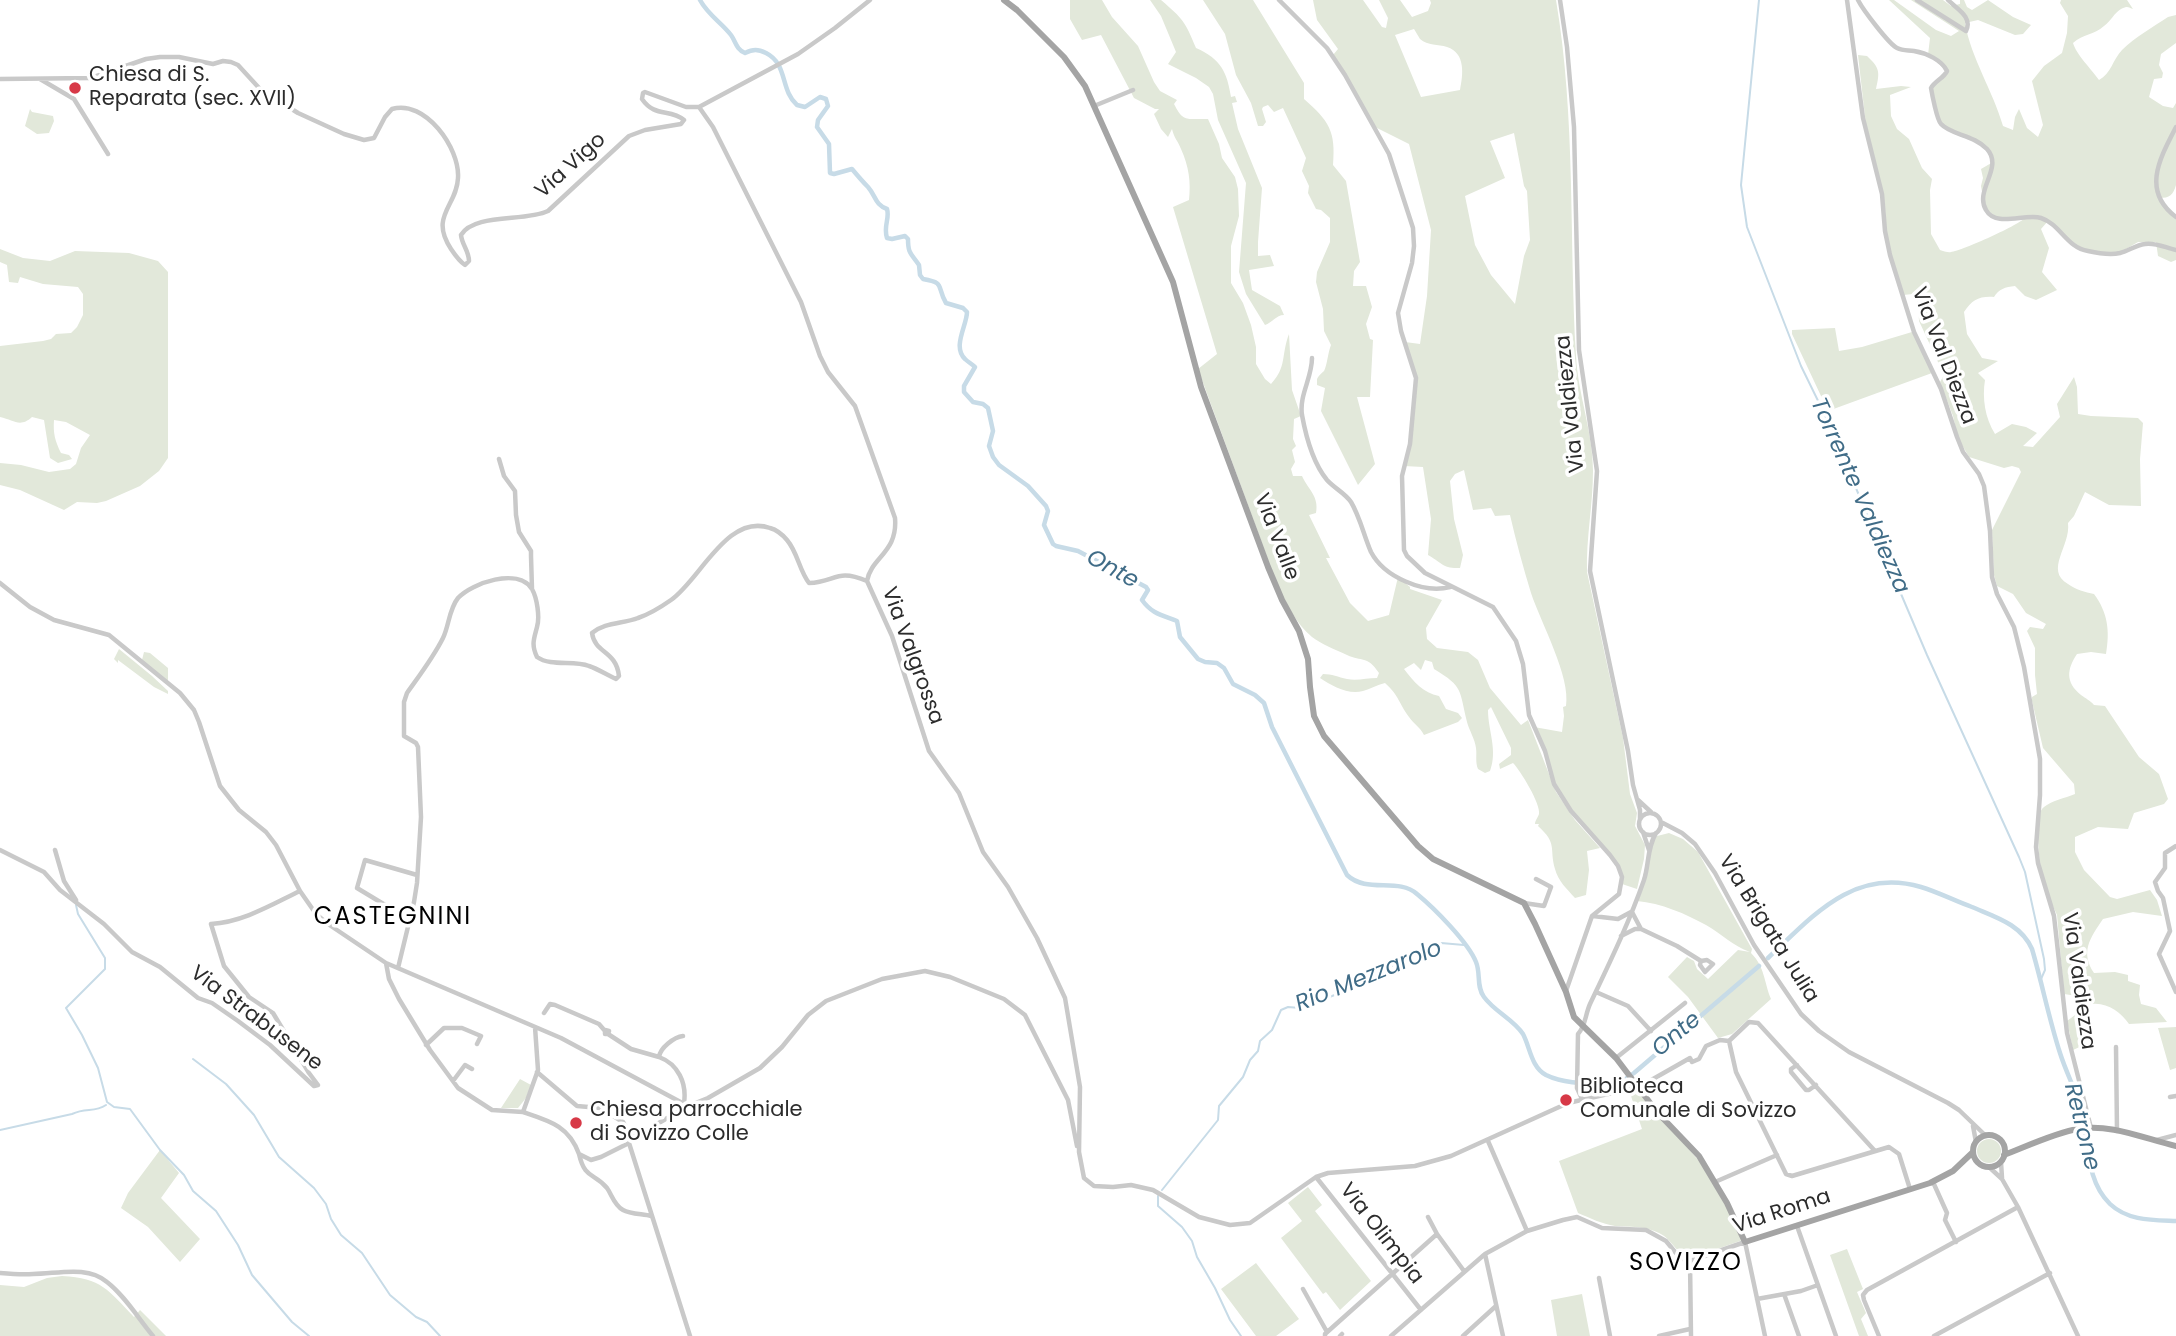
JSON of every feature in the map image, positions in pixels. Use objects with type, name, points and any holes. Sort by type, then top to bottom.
[{"type":"main road","name":"Via Valle","points":[[1004,0],[1064,57],[1085,86],[1173,282],[1201,387],[1268,567],[1299,631],[1308,659],[1314,716],[1324,736],[1418,846],[1433,859],[1524,904]]},
{"type":"main road","points":[[1524,904],[1566,992],[1574,1017],[1616,1058],[1657,1112],[1699,1156],[1716,1182],[1745,1242]]},
{"type":"main road","points":[[1953,1171],[1965,1165],[1980,1164],[1989,1167],[2002,1158],[2082,1128],[2117,1131],[2176,1146]]},
{"type":"main road","points":[[1980,1164],[1973,1152],[1976,1142],[1986,1136],[1996,1137],[2003,1145],[2026,1148]]},
{"type":"main road","points":[[2002,1158],[2003,1145]]},
{"type":"main road","name":"Via Roma","points":[[1745,1242],[1933,1182],[1953,1171],[1973,1152]]},
{"type":"street","points":[[699,107],[780,65],[835,28],[870,0]]},
{"type":"street","points":[[1279,0],[1327,48],[1345,75],[1389,154],[1410,216],[1414,246],[1398,319],[1417,383],[1410,444],[1402,476],[1402,538],[1406,556],[1417,567],[1450,587],[1493,607],[1516,641],[1523,664],[1529,715],[1545,751],[1554,784],[1571,811],[1611,855],[1622,877],[1619,894],[1592,916],[1566,992]]},
{"type":"street","name":"Via Valdiezza","points":[[1560,0],[1574,127],[1579,350],[1597,471],[1590,571],[1640,819]]},
{"type":"street","name":"Via Val Diezza","points":[[1847,0],[1863,118],[1882,194],[1890,255],[1914,332],[1937,381],[1957,437],[1984,486],[1990,522],[1992,577],[1997,594],[2014,628],[2032,715]]},
{"type":"street","points":[[1858,0],[1871,21],[1881,29],[1894,47],[1928,55],[1946,66],[1945,75],[1931,88],[1938,118],[1944,126],[1976,140],[1993,158],[1984,194],[1983,205],[1988,213],[1998,218],[2032,216],[2044,219],[2073,246],[2085,251],[2117,254],[2144,244],[2176,250]]},
{"type":"street","points":[[1917,0],[1966,31],[1967,18],[1948,0]]},
{"type":"street","name":"Via Vigo","points":[[0,79],[91,78],[146,60],[179,57],[213,64],[223,61],[238,65],[260,89],[298,113],[364,140],[374,138],[392,109],[414,109],[430,121],[447,140],[454,155],[458,180],[444,214],[442,227],[447,242],[465,265],[470,261],[461,235],[466,228],[488,221],[548,211],[629,136],[683,122],[679,116],[651,109],[642,99],[645,92],[686,107],[699,107]]},
{"type":"street","points":[[40,79],[74,99],[108,154]]},
{"type":"street","points":[[1094,106],[1133,90]]},
{"type":"street","name":"Via Valgrossa","points":[[699,107],[713,127],[801,302],[828,372],[855,406],[895,518],[896,529],[887,551],[868,573],[867,581],[892,636],[929,751],[959,793],[983,852],[1009,887],[1065,998],[1080,1087],[1079,1149]]},
{"type":"street","points":[[2176,127],[2160,160],[2156,181],[2158,198],[2176,217]]},
{"type":"street","points":[[1312,358],[1301,412],[1310,449],[1327,480],[1350,501],[1371,552],[1384,568],[1422,586],[1450,587]]},
{"type":"street","points":[[499,459],[504,476],[515,491],[519,532],[531,551],[532,590],[538,619],[532,640],[537,657],[543,661],[590,666],[616,679],[619,676],[617,663],[595,644],[592,633],[605,626],[637,619],[674,598],[701,571],[715,549],[747,527],[755,525],[778,531],[788,540],[809,583],[817,583],[837,575],[853,575],[867,581]]},
{"type":"street","points":[[398,968],[410,920],[421,829],[418,747],[404,736],[405,698],[442,641],[453,608],[463,594],[482,583],[502,578],[518,580],[532,590]]},
{"type":"street","points":[[0,583],[30,607],[54,620],[109,635],[180,693],[194,710],[220,786],[239,810],[276,845],[300,891],[316,914],[386,963],[561,1038],[686,1104]]},
{"type":"street","name":"Via Valdiezza","points":[[2032,715],[2040,759],[2036,847],[2038,863],[2054,916],[2067,1033],[2091,1128]]},
{"type":"street","points":[[1582,1099],[1577,1088],[1578,1034],[1632,912],[1645,877],[1649,851],[1661,822],[1658,815],[1637,799]]},
{"type":"street","points":[[1649,851],[1639,828],[1640,819],[1651,812]]},
{"type":"street","name":"Via Brigata Julia","points":[[1661,822],[1682,833],[1695,845],[1715,873],[1754,945],[1801,1014],[1819,1031],[1849,1052],[1959,1110],[1986,1136]]},
{"type":"street","points":[[1642,832],[1682,833]]},
{"type":"street","points":[[2176,846],[2165,853],[2165,868],[2155,882],[2164,898],[2170,931],[2159,954],[2176,992]]},
{"type":"street","points":[[0,849],[44,872],[60,890],[78,904]]},
{"type":"street","points":[[55,850],[66,886],[78,904]]},
{"type":"street","points":[[410,920],[357,888],[365,860],[417,876]]},
{"type":"street","points":[[1524,904],[1544,906],[1551,887],[1536,879]]},
{"type":"street","name":"Via Strabusene","points":[[78,904],[132,951],[160,967],[198,998],[212,1003],[270,1045],[314,1086],[318,1085],[273,1013],[249,997],[224,967],[211,924],[243,918],[300,891]]},
{"type":"street","points":[[1592,916],[1618,919],[1632,912]]},
{"type":"street","points":[[1632,912],[1638,929]]},
{"type":"street","points":[[1627,922],[1636,923]]},
{"type":"street","points":[[1627,922],[1701,961]]},
{"type":"street","points":[[1620,937],[1638,929]]},
{"type":"street","points":[[386,963],[389,979],[426,1045],[458,1088],[493,1108],[523,1112],[565,1129],[575,1142],[582,1166],[591,1177],[606,1186],[624,1211],[652,1216]]},
{"type":"street","points":[[579,1154],[591,1160],[601,1157],[630,1143],[686,1104],[708,1098],[760,1068],[782,1047],[808,1015],[826,1001],[882,979],[925,971],[950,977],[1004,999],[1025,1014],[1068,1100],[1084,1178],[1094,1186],[1131,1185],[1153,1191],[1199,1217],[1230,1225],[1251,1223],[1316,1177],[1342,1170],[1415,1166],[1451,1156],[1552,1110],[1637,1084],[1699,1059],[1706,1046],[1720,1040],[1729,1041]]},
{"type":"street","points":[[1596,992],[1628,1006],[1651,1031]]},
{"type":"street","points":[[1616,1058],[1685,1003]]},
{"type":"street","points":[[544,1013],[550,1004],[555,1005],[599,1024],[631,1049],[672,1063],[679,1073],[686,1104]]},
{"type":"street","points":[[1729,1041],[1751,1021],[1758,1023],[1875,1151]]},
{"type":"street","points":[[523,1112],[537,1072],[535,1027]]},
{"type":"street","points":[[426,1045],[444,1028],[462,1028],[481,1036],[477,1044]]},
{"type":"street","points":[[659,1057],[660,1052],[677,1037],[683,1036]]},
{"type":"street","points":[[1729,1041],[1737,1072],[1786,1174],[1793,1176],[1887,1147],[1898,1152],[1910,1189]]},
{"type":"street","points":[[2116,1048],[2117,1131]]},
{"type":"street","points":[[453,1081],[465,1065],[472,1069]]},
{"type":"street","points":[[1797,1065],[1791,1072],[1806,1090],[1816,1086]]},
{"type":"street","points":[[537,1072],[577,1106],[600,1108],[623,1122],[690,1336]]},
{"type":"street","points":[[1973,1125],[1976,1142]]},
{"type":"street","points":[[2155,1141],[2176,1135]]},
{"type":"street","points":[[1488,1141],[1527,1231]]},
{"type":"street","points":[[1716,1182],[1777,1155]]},
{"type":"street","points":[[2002,1158],[2002,1179]]},
{"type":"street","points":[[1989,1167],[2002,1179],[2018,1208],[2078,1336]]},
{"type":"street","name":"Via Olimpia","points":[[1316,1177],[1421,1310]]},
{"type":"street","points":[[1933,1182],[1947,1213],[1945,1220],[1956,1242]]},
{"type":"street","points":[[1879,1336],[1864,1300],[1863,1295],[1867,1290],[2018,1208]]},
{"type":"street","points":[[1428,1217],[1465,1272]]},
{"type":"street","points":[[1391,1336],[1485,1254],[1527,1231],[1577,1217],[1602,1228],[1646,1230],[1666,1241],[1681,1258],[1690,1261],[1691,1336]]},
{"type":"street","points":[[1797,1226],[1836,1336]]},
{"type":"street","points":[[1303,1289],[1326,1334],[1437,1234]]},
{"type":"street","points":[[1745,1242],[1765,1336]]},
{"type":"street","name":"Via Roma","points":[[1690,1261],[1745,1242]]},
{"type":"street","points":[[1485,1254],[1503,1336]]},
{"type":"street","points":[[0,1273],[76,1272],[96,1275],[123,1298],[153,1336]]},
{"type":"street","points":[[1934,1336],[2050,1273]]},
{"type":"street","points":[[1599,1278],[1610,1336]]},
{"type":"street","points":[[1757,1299],[1818,1285]]},
{"type":"street","points":[[1784,1294],[1799,1336]]},
{"type":"street","points":[[1463,1336],[1497,1306]]},
{"type":"street","points":[[1659,1336],[1690,1329]]},
{"type":"shaded area","points":[[1070,0],[1102,0],[1112,17],[1138,46],[1160,91],[1177,100],[1174,104],[1181,115],[1187,119],[1208,119],[1222,158],[1235,177],[1238,189],[1239,216],[1231,246],[1231,283],[1243,303],[1251,325],[1256,347],[1256,364],[1271,384],[1282,366],[1289,334],[1292,390],[1301,416],[1294,419],[1293,439],[1296,446],[1292,450],[1295,462],[1291,469],[1293,476],[1302,476],[1315,498],[1316,513],[1309,515],[1330,558],[1326,558],[1350,603],[1368,621],[1389,615],[1398,577],[1410,589],[1442,600],[1426,628],[1427,639],[1437,648],[1468,652],[1478,660],[1490,688],[1521,725],[1528,720],[1556,792],[1575,820],[1600,848],[1587,851],[1589,870],[1586,895],[1575,898],[1558,877],[1551,842],[1539,824],[1535,824],[1539,814],[1537,803],[1520,773],[1513,763],[1500,769],[1499,764],[1511,755],[1511,748],[1491,707],[1488,710],[1488,718],[1493,756],[1490,771],[1485,773],[1477,766],[1475,745],[1459,690],[1451,680],[1434,669],[1432,662],[1425,660],[1421,670],[1414,663],[1404,669],[1424,690],[1439,696],[1446,709],[1458,713],[1462,718],[1424,735],[1385,683],[1352,692],[1335,687],[1320,678],[1323,674],[1351,680],[1377,678],[1379,673],[1368,661],[1347,655],[1306,632],[1278,587],[1198,369],[1217,354],[1173,207],[1189,200],[1189,174],[1184,156],[1172,129],[1168,137],[1161,129],[1154,114],[1159,109],[1134,98],[1101,35],[1082,40],[1070,19]]},
{"type":"shaded area","points":[[1150,0],[1161,0],[1179,16],[1196,48],[1221,67],[1231,97],[1235,96],[1237,102],[1232,103],[1238,129],[1262,188],[1258,256],[1270,255],[1274,266],[1249,270],[1252,290],[1280,306],[1284,315],[1265,325],[1246,294],[1239,272],[1246,183],[1218,120],[1209,87],[1168,64],[1176,52],[1161,16]]},
{"type":"shaded area","points":[[1203,0],[1253,0],[1304,83],[1304,99],[1325,121],[1332,135],[1333,165],[1346,181],[1360,262],[1354,271],[1353,286],[1366,286],[1372,307],[1366,324],[1370,339],[1373,340],[1370,397],[1357,397],[1375,464],[1358,485],[1321,411],[1325,388],[1317,385],[1317,378],[1325,369],[1331,345],[1324,331],[1323,309],[1316,282],[1317,272],[1330,242],[1330,218],[1316,209],[1308,193],[1309,186],[1302,171],[1306,158],[1283,108],[1274,112],[1268,105],[1263,107],[1266,122],[1263,126],[1258,126],[1251,103],[1236,75],[1225,34]]},
{"type":"shaded area","points":[[1313,0],[1363,0],[1382,27],[1386,28],[1388,18],[1379,0],[1400,0],[1412,17],[1428,11],[1430,0],[1556,0],[1567,89],[1576,356],[1592,456],[1593,484],[1587,572],[1623,738],[1630,794],[1637,813],[1635,826],[1645,845],[1637,889],[1622,884],[1621,872],[1569,806],[1555,782],[1534,727],[1562,732],[1566,694],[1560,665],[1531,593],[1510,515],[1495,516],[1491,508],[1473,510],[1464,470],[1455,474],[1450,481],[1454,519],[1463,555],[1460,568],[1446,566],[1428,555],[1431,519],[1423,467],[1404,466],[1409,451],[1416,379],[1405,342],[1420,344],[1427,296],[1431,230],[1409,144],[1375,127],[1333,55],[1338,49],[1317,20]],"holes":[[[1414,29],[1423,41],[1447,47],[1457,54],[1462,65],[1460,90],[1421,97],[1395,35]],[[1514,133],[1527,191],[1530,240],[1524,256],[1515,304],[1491,275],[1475,245],[1465,196],[1505,178],[1490,141]]]},
{"type":"shaded area","points":[[1889,0],[1894,0],[1936,30],[1951,36],[1959,31],[1911,0],[1943,0],[1951,6],[1964,0],[1972,10],[1988,0],[2013,17],[2031,25],[2023,34],[2015,35],[1978,20],[1965,23],[1972,49],[2003,126],[2013,130],[2019,109],[2027,128],[2038,137],[2043,125],[2032,81],[2044,66],[2062,53],[2068,16],[2060,3],[2061,0],[2127,0],[2133,9],[2121,9],[2100,29],[2073,43],[2099,80],[2127,45],[2168,17],[2176,15],[2176,43],[2161,54],[2159,65],[2162,78],[2154,79],[2149,97],[2163,106],[2173,108],[2176,103],[2176,185],[2170,195],[2159,198],[2176,217],[2176,260],[2171,262],[2158,256],[2156,242],[2138,242],[2121,252],[2079,249],[2048,221],[2041,229],[2049,248],[2042,272],[2057,290],[2036,300],[2025,296],[2015,286],[2008,287],[2000,290],[1994,297],[1976,300],[1964,312],[1967,334],[1982,358],[1998,361],[1978,373],[1985,380],[1985,408],[1995,434],[2012,424],[2026,427],[2037,433],[2023,446],[2033,447],[2060,417],[2057,404],[2074,377],[2078,414],[2138,418],[2143,423],[2140,459],[2141,506],[2109,505],[2085,492],[2068,523],[2058,572],[2071,586],[2094,594],[2107,622],[2106,654],[2077,654],[2069,675],[2072,685],[2094,705],[2105,706],[2139,757],[2159,774],[2168,799],[2164,804],[2134,813],[2128,829],[2098,827],[2075,837],[2075,852],[2084,870],[2110,897],[2117,899],[2150,890],[2157,900],[2162,916],[2133,912],[2103,919],[2088,945],[2088,958],[2094,973],[2115,972],[2128,975],[2128,981],[2140,985],[2141,1004],[2156,1008],[2167,1022],[2129,1024],[2105,1005],[2087,1005],[2078,1021],[2084,1045],[2073,1050],[2067,1021],[2079,1012],[2077,996],[2064,994],[2057,915],[2041,870],[2038,835],[2042,809],[2050,803],[2075,794],[2074,784],[2043,748],[2032,701],[2032,697],[2037,694],[2035,648],[2027,631],[2030,627],[2043,629],[2046,624],[2026,613],[2013,594],[1997,586],[1994,575],[1992,530],[2021,472],[2019,468],[2004,468],[1969,457],[1958,438],[1940,382],[1944,375],[1919,321],[1918,303],[1913,294],[1903,295],[1886,234],[1885,205],[1867,134],[1858,55],[1867,56],[1877,67],[1876,89],[1911,87],[1890,95],[1891,116],[1897,129],[1909,139],[1922,168],[1932,179],[1931,234],[1940,250],[1950,252],[1967,247],[2026,217],[1998,218],[1985,209],[1981,169],[1993,162],[1986,148],[1941,124],[1931,89],[1947,71],[1928,55],[1930,38]]},
{"type":"shaded area","points":[[30,109],[32,112],[53,116],[54,121],[49,133],[37,134],[25,126]]},
{"type":"shaded area","points":[[0,249],[23,258],[50,261],[75,251],[129,253],[158,261],[168,272],[168,458],[159,471],[140,486],[106,501],[77,502],[64,510],[20,490],[0,485],[0,463],[49,472],[70,469],[76,464],[81,448],[90,435],[66,422],[54,420],[54,433],[59,449],[72,459],[58,463],[50,458],[44,420],[32,417],[20,423],[0,417],[0,346],[43,341],[56,334],[71,333],[83,315],[83,294],[78,287],[43,284],[20,277],[18,283],[9,282],[7,265],[0,262]]},
{"type":"shaded area","points":[[1835,328],[1839,351],[1912,332],[1932,373],[1828,411],[1792,330]]},
{"type":"shaded area","points":[[119,649],[152,676],[168,694],[118,660],[118,663],[114,659]]},
{"type":"shaded area","points":[[144,652],[150,653],[168,668],[168,683],[142,660]]},
{"type":"shaded area","points":[[1669,833],[1683,839],[1698,852],[1762,969],[1771,999],[1732,1034],[1718,1038],[1688,997],[1668,977],[1687,957],[1694,961],[1697,969],[1708,979],[1738,950],[1750,952],[1690,917],[1637,901],[1651,844],[1657,836]]},
{"type":"shaded area","points":[[2176,1027],[2176,1068],[2170,1070],[2158,1028]]},
{"type":"shaded area","points":[[520,1079],[531,1085],[526,1098],[518,1108],[501,1108]]},
{"type":"shaded area","points":[[1637,1089],[1699,1161],[1743,1240],[1694,1257],[1683,1254],[1664,1236],[1654,1231],[1610,1225],[1578,1213],[1559,1161],[1642,1129],[1630,1093]]},
{"type":"shaded area","points":[[1989,1139],[1997,1143],[2001,1151],[1997,1159],[1989,1163],[1981,1159],[1977,1151],[1981,1143]]},
{"type":"shaded area","points":[[160,1150],[179,1173],[161,1198],[200,1239],[180,1262],[148,1227],[121,1208],[128,1193]]},
{"type":"shaded area","points":[[1308,1187],[1322,1205],[1315,1211],[1371,1281],[1340,1310],[1326,1292],[1323,1294],[1281,1238],[1302,1221],[1288,1203]]},
{"type":"shaded area","points":[[1847,1249],[1863,1289],[1857,1292],[1866,1313],[1861,1319],[1868,1336],[1859,1336],[1830,1255]]},
{"type":"shaded area","points":[[1256,1263],[1299,1319],[1276,1336],[1256,1336],[1221,1289]]},
{"type":"shaded area","points":[[62,1276],[86,1279],[103,1287],[134,1317],[140,1310],[166,1336],[0,1336],[0,1285],[24,1287],[47,1278]]},
{"type":"shaded area","points":[[1582,1294],[1590,1336],[1557,1336],[1551,1300]]},
{"type":"waterway","name":"Onte","points":[[700,0],[742,51],[745,53],[758,50],[773,58],[781,70],[788,92],[797,105],[805,107],[820,97],[826,99],[828,106],[818,120],[817,127],[829,144],[830,173],[852,169],[871,190],[878,203],[887,209],[887,238],[905,236],[923,279],[938,284],[946,303],[963,308],[967,312],[960,348],[961,354],[975,367],[964,386],[964,392],[973,402],[988,408],[993,431],[989,446],[993,457],[999,465],[1028,486],[1046,506],[1048,511],[1044,525],[1053,544],[1078,551],[1146,587],[1148,590],[1142,600],[1154,611],[1177,621],[1180,637],[1198,659],[1217,663],[1224,668],[1233,684],[1255,695],[1264,703],[1272,727],[1347,875],[1364,884],[1409,889],[1441,916],[1472,954],[1484,997],[1523,1034],[1534,1062],[1541,1071],[1571,1082],[1621,1082],[1759,966]]},
{"type":"waterway","name":"Torrente Valdiezza","points":[[1759,0],[1741,185],[1747,227],[1801,366],[2025,872],[2044,959],[2045,970],[2041,979]]},
{"type":"waterway","name":"Onte","points":[[1768,958],[1818,912],[1854,890],[1875,884],[1897,883],[1921,887],[2007,922],[2021,933],[2032,949],[2060,1053],[2081,1108],[2089,1159],[2102,1194],[2110,1204],[2125,1214],[2176,1221]]},
{"type":"waterway","name":"Rio Mezzarolo","points":[[76,905],[78,914],[105,958],[105,969],[66,1008],[98,1068],[107,1102],[114,1107],[130,1109],[160,1150],[184,1175],[193,1191],[216,1211],[238,1245],[252,1275],[292,1322],[309,1336]]},
{"type":"waterway","name":"Rio Mezzarolo","points":[[1162,1190],[1218,1120],[1219,1106],[1243,1077],[1250,1060],[1258,1051],[1260,1041],[1272,1030],[1281,1010],[1288,1007],[1300,1008],[1372,981],[1387,968],[1441,943],[1464,945]]},
{"type":"waterway","points":[[193,1059],[226,1084],[254,1115],[279,1157],[314,1188],[326,1204],[341,1235],[362,1253],[390,1295],[416,1317],[427,1322],[440,1336]]},
{"type":"waterway","points":[[0,1130],[106,1105]]},
{"type":"waterway","name":"Rio Mezzarolo","points":[[1158,1196],[1158,1206],[1182,1227],[1192,1241],[1197,1257],[1241,1336]]},
{"type":"place","name":"Chiesa di S. Reparata (sec. XVII)","points":[[75,88]]},
{"type":"place","name":"Biblioteca Comunale di Sovizzo","points":[[1566,1100]]},
{"type":"place","name":"Chiesa parrocchiale di Sovizzo Colle","points":[[576,1123]]},
{"type":"district","name":"CASTEGNINI","points":[[393,918]]},
{"type":"district","name":"SOVIZZO","points":[[1686,1264]]},
{"type":"water label","name":"Retrone","points":[[2081,1127]]}]
